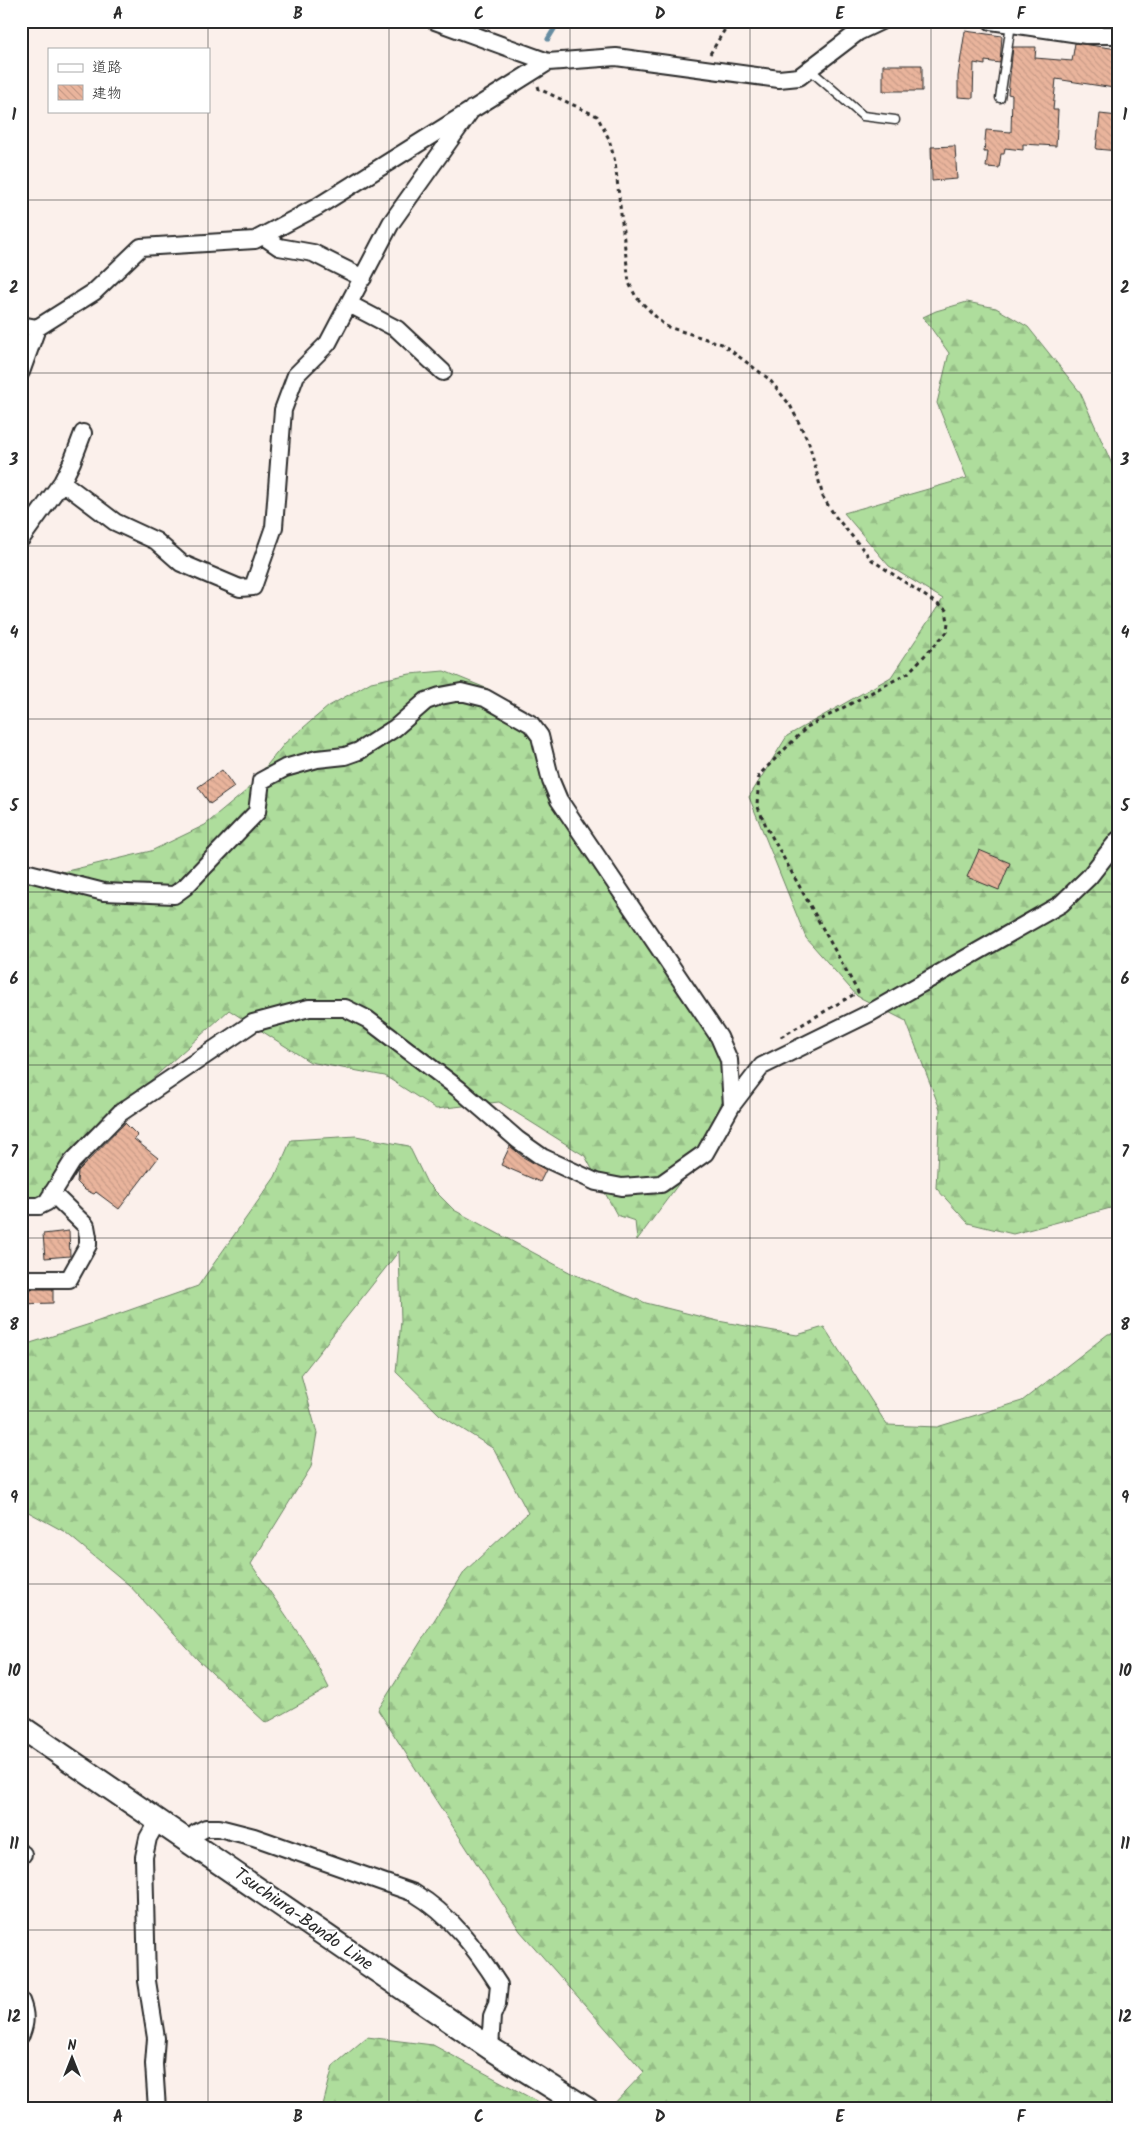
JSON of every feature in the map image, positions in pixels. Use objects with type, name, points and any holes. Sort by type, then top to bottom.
[{"type":"main road","name":"Tsuchiura-Bando Line","points":[[21,1727],[312,1928],[490,2048],[587,2109]]},
{"type":"street","points":[[435,21],[548,62],[616,57],[778,80],[798,77],[858,32],[881,21]]},
{"type":"street","points":[[991,21],[1011,24],[1088,28],[1118,35]]},
{"type":"street","points":[[21,372],[29,326],[94,292],[141,247],[256,240],[317,207],[548,62]]},
{"type":"street","points":[[62,482],[115,522],[156,541],[181,563],[240,588],[253,587],[274,527],[283,410],[296,374],[328,343],[391,223],[472,109]]},
{"type":"street","points":[[263,236],[279,246],[313,253],[363,278]]},
{"type":"street","points":[[349,304],[397,329],[443,372]]},
{"type":"street","points":[[21,539],[62,482],[72,462],[82,432]]},
{"type":"street","points":[[21,871],[104,892],[174,895],[185,887],[257,812],[261,781],[285,768],[317,758],[345,756],[359,751],[395,728],[426,701],[461,692],[485,698],[531,724],[540,736],[551,781],[559,800],[719,1037],[729,1060],[732,1105]]},
{"type":"street","points":[[21,1206],[39,1206],[47,1202],[72,1162],[120,1113],[253,1023],[308,1008],[345,1008],[367,1019],[459,1089],[518,1140],[542,1157],[596,1182],[622,1187],[661,1184],[706,1153],[732,1105],[762,1066],[870,1013],[1061,904],[1089,878],[1118,840]]},
{"type":"street","points":[[21,1279],[69,1279],[88,1245],[86,1226],[52,1193]]},
{"type":"street","points":[[157,2109],[154,2064],[156,2038],[147,1981],[144,1856],[148,1838],[158,1820]]},
{"type":"street","points":[[190,1842],[196,1833],[206,1828],[219,1828],[254,1837],[414,1893],[432,1904],[466,1937],[500,1985],[497,2004],[492,2016],[490,2048]]},
{"type":"street","points":[[21,2001],[26,2014],[25,2025],[21,2035]]},
{"type":"lane","points":[[1000,98],[1011,24]]},
{"type":"lane","points":[[809,69],[863,116],[895,120]]},
{"type":"path","points":[[701,70],[730,21]]},
{"type":"path","points":[[531,73],[539,89],[597,116],[609,138],[615,162],[629,283],[636,297],[665,326],[722,344],[769,379],[790,405],[805,436],[823,497],[835,516],[872,560],[946,610],[947,632],[908,674],[807,727],[760,776],[757,805],[766,828],[858,992],[770,1043]]},
{"type":"green space","points":[[967,302],[996,308],[1028,327],[1080,392],[1115,471],[1118,473],[1118,1206],[1013,1234],[968,1223],[936,1188],[940,1109],[906,1021],[857,996],[806,938],[749,797],[787,736],[891,677],[943,599],[889,566],[844,513],[967,478],[937,403],[949,353],[923,317]]},
{"type":"green space","points":[[444,671],[488,689],[520,720],[716,1043],[725,1069],[727,1103],[717,1132],[637,1240],[635,1221],[617,1215],[585,1156],[499,1102],[436,1109],[385,1076],[310,1062],[229,1010],[150,1081],[109,1111],[64,1159],[39,1197],[21,1197],[21,879],[33,879],[151,851],[205,825],[246,791],[285,743],[329,706],[371,682],[410,674]]},
{"type":"green space","points":[[356,1136],[409,1146],[427,1183],[454,1210],[573,1274],[646,1303],[718,1321],[797,1335],[824,1327],[887,1425],[937,1427],[1022,1401],[1108,1334],[1118,1333],[1118,2109],[609,2109],[644,2072],[520,1931],[378,1710],[465,1571],[528,1513],[494,1449],[440,1415],[396,1372],[401,1321],[399,1251],[301,1375],[317,1433],[311,1467],[251,1564],[309,1649],[329,1688],[266,1723],[198,1660],[129,1585],[65,1532],[21,1508],[21,1346],[198,1286],[275,1177],[291,1140]]},
{"type":"green space","points":[[367,2037],[433,2045],[551,2109],[322,2109],[333,2066]]},
{"type":"building","points":[[965,31],[1002,36],[1000,63],[985,61],[985,65],[974,63],[973,98],[958,97],[958,76]]},
{"type":"building","points":[[1075,43],[1118,49],[1114,88],[1056,79],[1053,110],[1058,110],[1056,146],[1023,144],[1023,150],[1005,148],[1004,154],[1001,154],[999,168],[986,167],[988,152],[984,152],[986,130],[1011,132],[1012,95],[1008,94],[1013,47],[1036,47],[1035,58],[1072,61]]},
{"type":"building","points":[[883,65],[922,65],[922,91],[883,91]]},
{"type":"building","points":[[1100,114],[1118,116],[1118,151],[1096,149]]},
{"type":"building","points":[[955,146],[957,179],[932,181],[931,147]]},
{"type":"building","points":[[222,770],[234,787],[210,804],[198,787]]},
{"type":"building","points":[[979,850],[1010,863],[999,890],[967,877]]},
{"type":"building","points":[[125,1123],[138,1136],[134,1139],[158,1158],[119,1209],[96,1192],[94,1194],[85,1190],[77,1182],[78,1171]]},
{"type":"building","points":[[510,1146],[523,1157],[546,1170],[540,1182],[501,1165]]},
{"type":"building","points":[[69,1231],[70,1256],[45,1258],[43,1234]]},
{"type":"building","points":[[21,1289],[53,1289],[53,1303],[21,1304]]},
{"type":"waterway","points":[[548,39],[559,21]]}]
